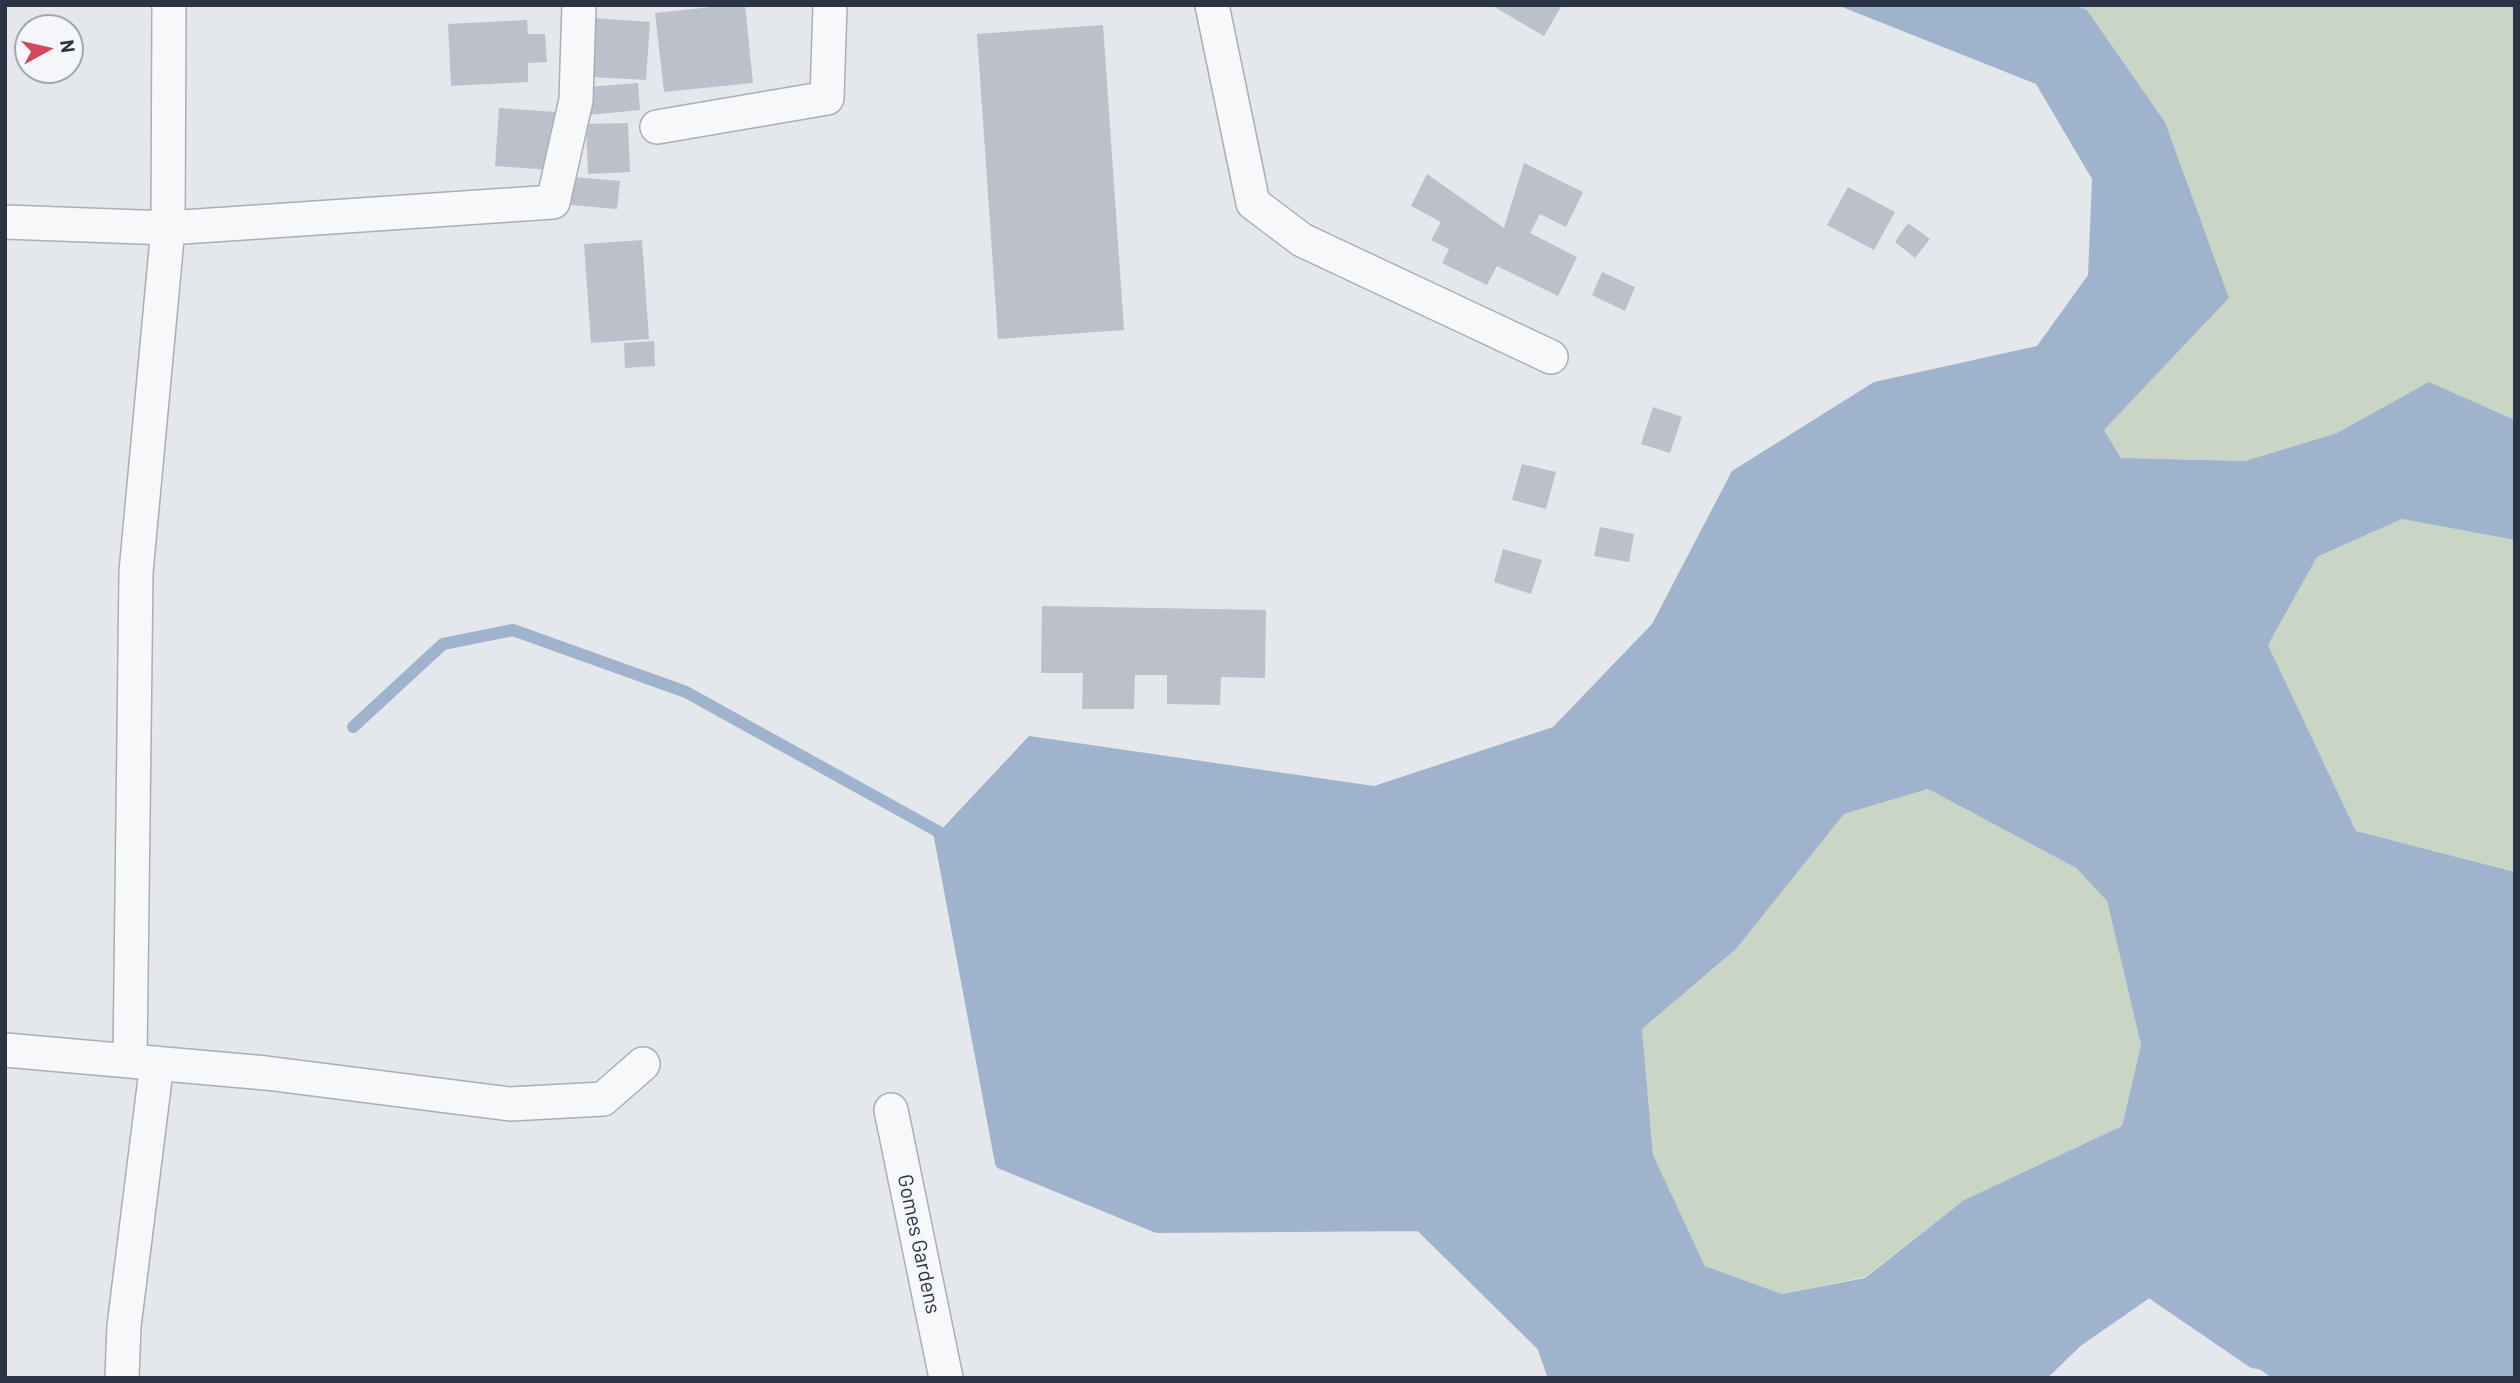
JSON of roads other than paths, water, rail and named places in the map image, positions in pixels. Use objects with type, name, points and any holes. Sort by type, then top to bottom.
[{"type":"street","points":[[122,1378],[143,1062],[136,572],[168,228],[169,5]]},
{"type":"street","points":[[5,222],[168,228],[552,202],[576,100],[579,5]]},
{"type":"street","points":[[657,127],[827,98],[830,5]]},
{"type":"street","points":[[1212,5],[1253,203],[1302,240],[1550,357]]},
{"type":"street","points":[[5,1050],[143,1062],[510,1104],[603,1099],[643,1064]]},
{"type":"street","name":"Gomes Gardens","points":[[891,1110],[946,1378]]},
{"type":"water","points":[[1837,5],[2076,5],[2087,10],[2165,122],[2229,298],[2104,430],[2121,458],[2245,461],[2337,433],[2429,382],[2515,420],[2515,540],[2402,519],[2317,557],[2268,645],[2356,831],[2515,872],[2515,1378],[2272,1378],[2149,1291],[2077,1341],[2039,1378],[1554,1378],[1543,1346],[1420,1225],[1157,1227],[1001,1163],[939,832],[1029,736],[1374,786],[1553,727],[1652,624],[1732,471],[1874,382],[2037,346],[2088,275],[2092,179],[2036,84]],"holes":[[[1928,789],[2076,868],[2107,901],[2141,1045],[2122,1126],[1964,1200],[1865,1278],[1782,1294],[1705,1266],[1653,1155],[1642,1029],[1736,949],[1844,814]]]},
{"type":"waterway","points":[[353,727],[443,644],[513,630],[686,692],[939,832],[1001,1163],[1157,1227],[1420,1225],[1543,1346],[1554,1378]]},
{"type":"waterway","points":[[2039,1378],[2077,1341],[2149,1291],[2253,1362],[2264,1364]]}]
